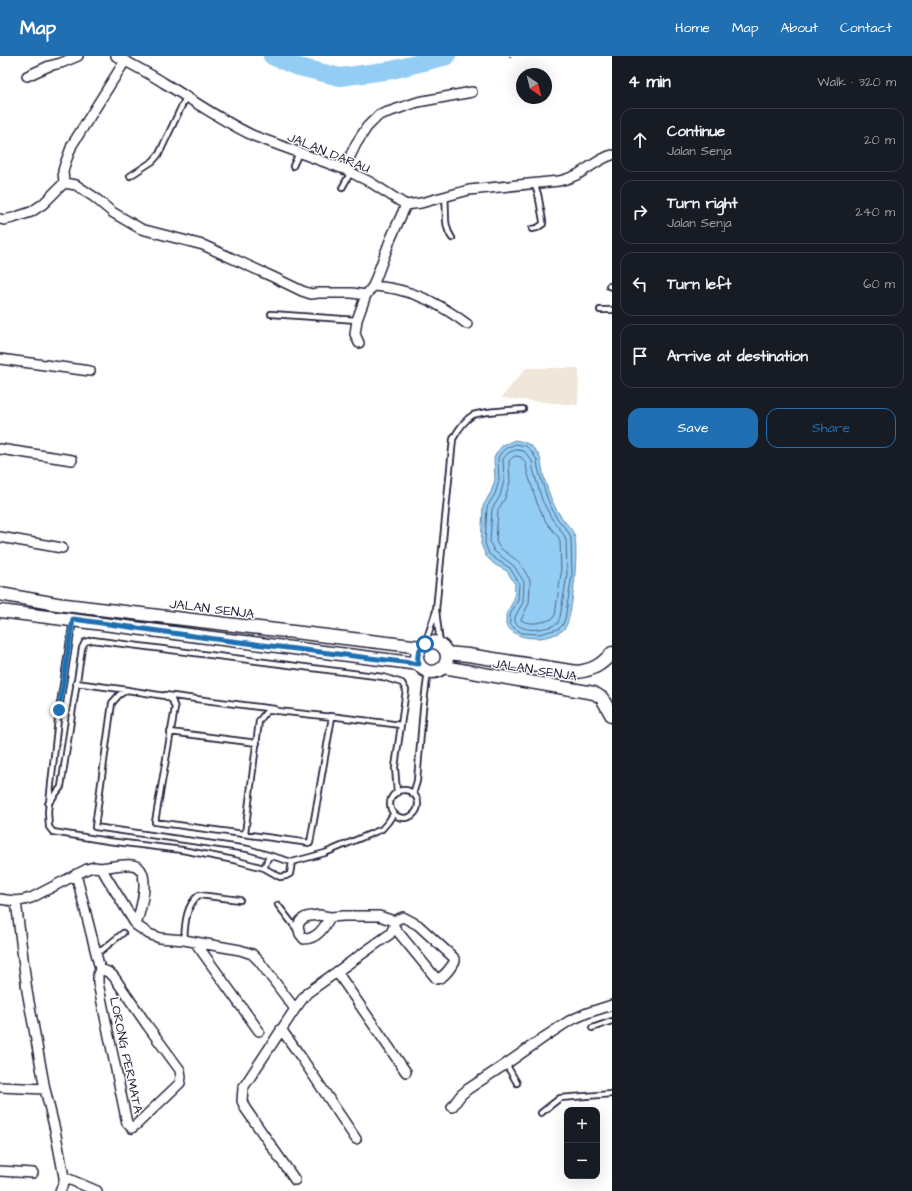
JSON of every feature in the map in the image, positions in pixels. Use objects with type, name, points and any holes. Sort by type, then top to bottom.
[{"type":"main road","name":"JALAN SENJA","points":[[0,594],[57,604],[423,646],[432,642],[443,648],[468,655],[577,672],[588,671],[599,666],[612,653]]},
{"type":"main road","name":"JALAN SENJA","points":[[0,611],[73,619],[424,668],[436,671],[443,667],[594,693],[602,698],[612,716]]},
{"type":"main road","points":[[423,646],[418,655],[424,668]]},
{"type":"main road","points":[[443,648],[447,661],[443,667]]},
{"type":"street","points":[[27,76],[49,66],[62,63],[78,56]]},
{"type":"street","name":"JALAN DARAU","points":[[116,56],[164,83],[240,130],[347,171],[382,189],[406,205]]},
{"type":"street","points":[[0,219],[4,220],[13,218],[31,212],[43,204],[64,183],[63,171],[72,145],[125,61]]},
{"type":"street","points":[[347,171],[356,144],[367,127],[379,115],[418,102],[472,92]]},
{"type":"street","points":[[359,343],[355,334],[357,320],[366,295],[373,286],[391,238],[406,205],[421,203],[469,190],[559,181],[570,178],[603,158],[612,155]]},
{"type":"street","points":[[64,183],[76,185],[94,197],[112,212],[141,229],[203,245],[302,291],[311,294],[352,293],[366,295]]},
{"type":"street","points":[[373,286],[404,291],[424,298],[447,310],[467,324]]},
{"type":"street","points":[[0,359],[90,371]]},
{"type":"street","points":[[0,449],[72,460]]},
{"type":"street","points":[[0,537],[62,548]]},
{"type":"street","points":[[0,899],[22,901],[31,898],[76,874],[94,867],[101,868],[132,865],[139,868],[144,878],[143,900],[136,924]]},
{"type":"street","points":[[101,868],[136,924],[149,934],[160,938],[184,940],[240,950],[252,954],[295,1008]]},
{"type":"street","name":"LORONG PERMATA","points":[[76,874],[100,969],[98,974],[98,983],[127,1123],[132,1128],[180,1083],[180,1070],[114,977],[106,971],[100,969]]},
{"type":"street","points":[[16,901],[27,991],[45,1089],[64,1177],[60,1191]]},
{"type":"street","points":[[295,1180],[244,1108],[241,1095],[243,1088],[295,1008],[307,993],[390,934],[394,924],[403,918],[418,925],[450,954],[455,962],[441,979],[437,979],[394,924],[379,916],[306,916],[300,920],[298,926],[300,934],[304,939],[309,939],[315,936],[324,928],[330,917]]},
{"type":"street","points":[[195,942],[259,1031]]},
{"type":"street","points":[[337,972],[406,1072]]},
{"type":"street","points":[[452,1106],[468,1089],[569,1021],[612,1004]]},
{"type":"street","points":[[281,1030],[356,1139]]},
{"type":"street","points":[[0,1087],[45,1089]]},
{"type":"street","points":[[0,1171],[33,1173]]},
{"type":"street","points":[[64,1177],[97,1191]]},
{"type":"lane","points":[[130,176],[153,161],[159,154],[186,97]]},
{"type":"lane","points":[[293,166],[299,153]]},
{"type":"lane","points":[[342,188],[347,171]]},
{"type":"lane","points":[[532,229],[543,224],[538,194],[534,183]]},
{"type":"lane","points":[[444,197],[446,224],[448,233],[452,238]]},
{"type":"lane","points":[[600,310],[612,310]]},
{"type":"lane","points":[[271,314],[357,320]]},
{"type":"lane","points":[[423,646],[436,610],[453,439],[458,429],[465,421],[474,415],[487,412],[523,409]]},
{"type":"lane","points":[[436,610],[443,648]]},
{"type":"lane","points":[[73,619],[59,710],[48,804],[49,827],[53,832],[108,841],[182,850],[234,860],[264,868],[280,876],[290,874],[292,862]]},
{"type":"lane","points":[[48,804],[61,787],[82,648],[85,642],[92,640],[383,677],[402,683],[406,690],[395,767],[397,793]]},
{"type":"lane","points":[[413,794],[417,781],[424,668]]},
{"type":"lane","points":[[76,684],[401,725]]},
{"type":"lane","points":[[245,834],[260,721],[267,711],[332,717],[310,843],[155,822],[175,708],[172,700],[165,696],[127,690],[119,695],[112,703],[95,827],[248,849],[292,862],[325,853],[382,829],[394,813]]},
{"type":"lane","points":[[170,732],[257,743]]},
{"type":"lane","points":[[405,790],[413,794],[418,801],[418,806],[414,814],[401,817],[394,813],[391,804],[393,796],[397,793],[405,790]]},
{"type":"lane","points":[[264,868],[269,856]]},
{"type":"lane","points":[[184,940],[185,921],[193,900],[199,895],[240,900]]},
{"type":"lane","points":[[278,906],[300,934]]},
{"type":"lane","points":[[95,952],[102,950],[123,933]]},
{"type":"lane","points":[[592,1028],[612,1022]]},
{"type":"lane","points":[[506,1064],[517,1083]]},
{"type":"lane","points":[[541,1113],[560,1098],[612,1094]]},
{"type":"shaded area","points":[[526,368],[579,368],[578,405],[501,398]]},
{"type":"water","points":[[515,440],[524,442],[534,448],[539,455],[544,478],[551,499],[557,511],[571,529],[575,538],[576,557],[574,584],[568,621],[565,628],[560,632],[541,638],[528,638],[520,636],[506,625],[506,614],[514,600],[515,584],[507,571],[494,564],[486,556],[481,544],[483,506],[491,492],[495,480],[494,458],[503,445]]},
{"type":"waterway","points":[[272,56],[295,66],[340,77],[392,70],[447,56]]},
{"type":"route","points":[[59,710],[73,619],[215,639],[419,664],[419,651],[425,644]]}]
